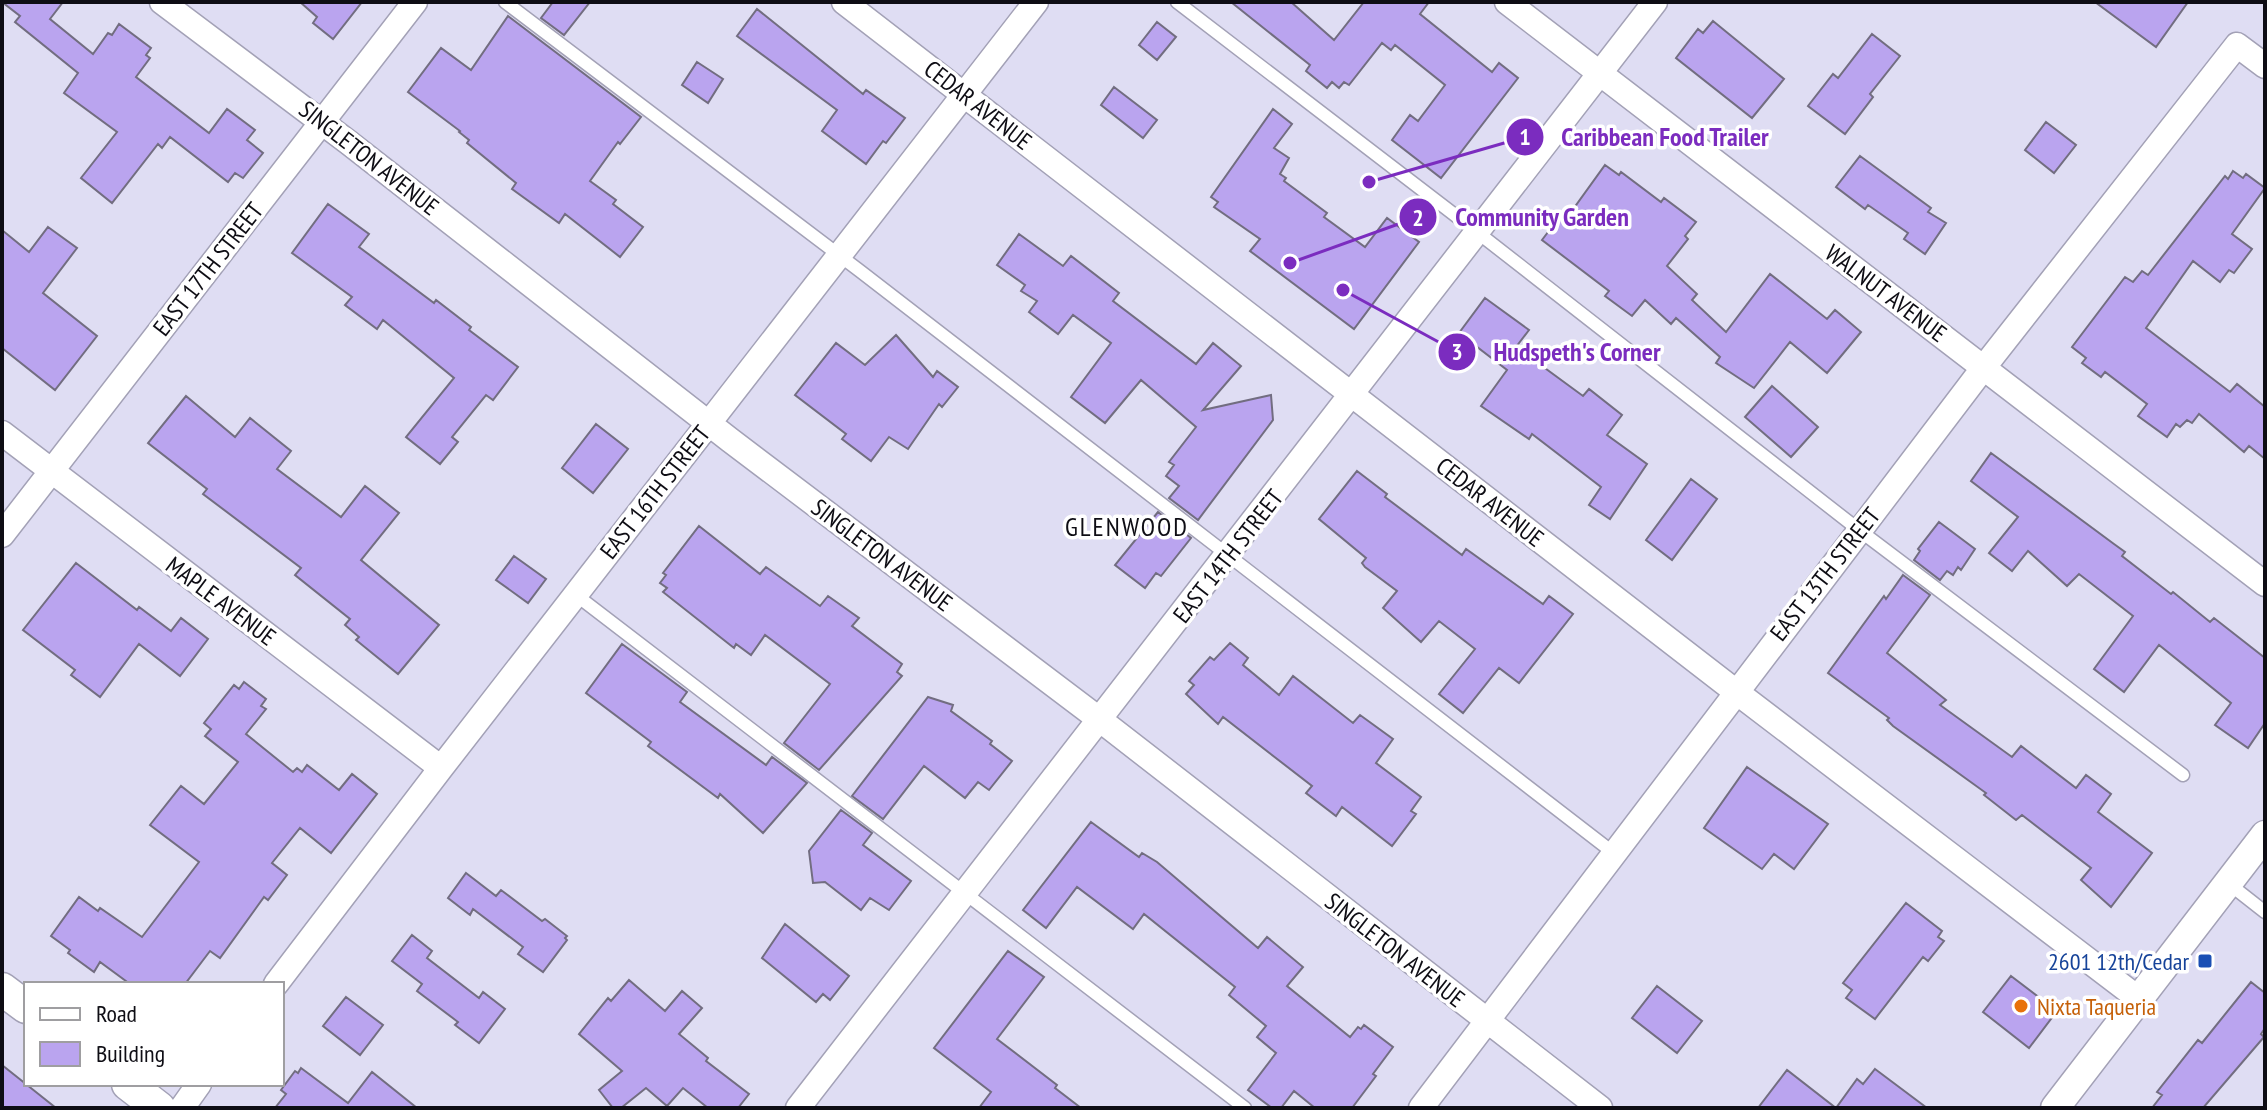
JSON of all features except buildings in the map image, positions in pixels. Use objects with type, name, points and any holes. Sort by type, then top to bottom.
[{"type":"main road","points":[[2,989],[24,1006]]},
{"type":"main road","points":[[131,1086],[159,1108]]},
{"type":"street","name":"SINGLETON AVENUE","points":[[162,2],[1099,719],[1600,1108]]},
{"type":"street","name":"EAST 17TH STREET","points":[[2,535],[415,2]]},
{"type":"street","name":"CEDAR AVENUE","points":[[844,2],[1735,691],[2139,999]]},
{"type":"street","name":"EAST 16TH STREET","points":[[278,982],[1036,2]]},
{"type":"street","name":"WALNUT AVENUE","points":[[1507,2],[2265,584]]},
{"type":"street","name":"EAST 14TH STREET","points":[[798,1108],[1655,2]]},
{"type":"street","name":"EAST 13TH STREET","points":[[1421,1108],[1735,691],[2237,45],[2265,66]]},
{"type":"street","name":"MAPLE AVENUE","points":[[2,433],[441,768]]},
{"type":"street","points":[[2055,1108],[2265,835]]},
{"type":"street","points":[[182,1108],[198,1086]]},
{"type":"lane","points":[[505,2],[1615,854]]},
{"type":"lane","points":[[1177,2],[1859,530],[2183,775]]},
{"type":"lane","points":[[576,595],[1245,1108]]},
{"type":"lane","points":[[2228,883],[2265,912]]},
{"type":"place","name":"Caribbean Food Trailer","points":[[1369,182]]},
{"type":"place","name":"Community Garden","points":[[1290,263]]},
{"type":"place","name":"Hudspeth's Corner","points":[[1343,290]]},
{"type":"place","name":"2601 12th/Cedar","points":[[2205,961]]},
{"type":"place","name":"Nixta Taqueria","points":[[2021,1006]]},
{"type":"district","name":"GLENWOOD","points":[[1127,526]]}]
